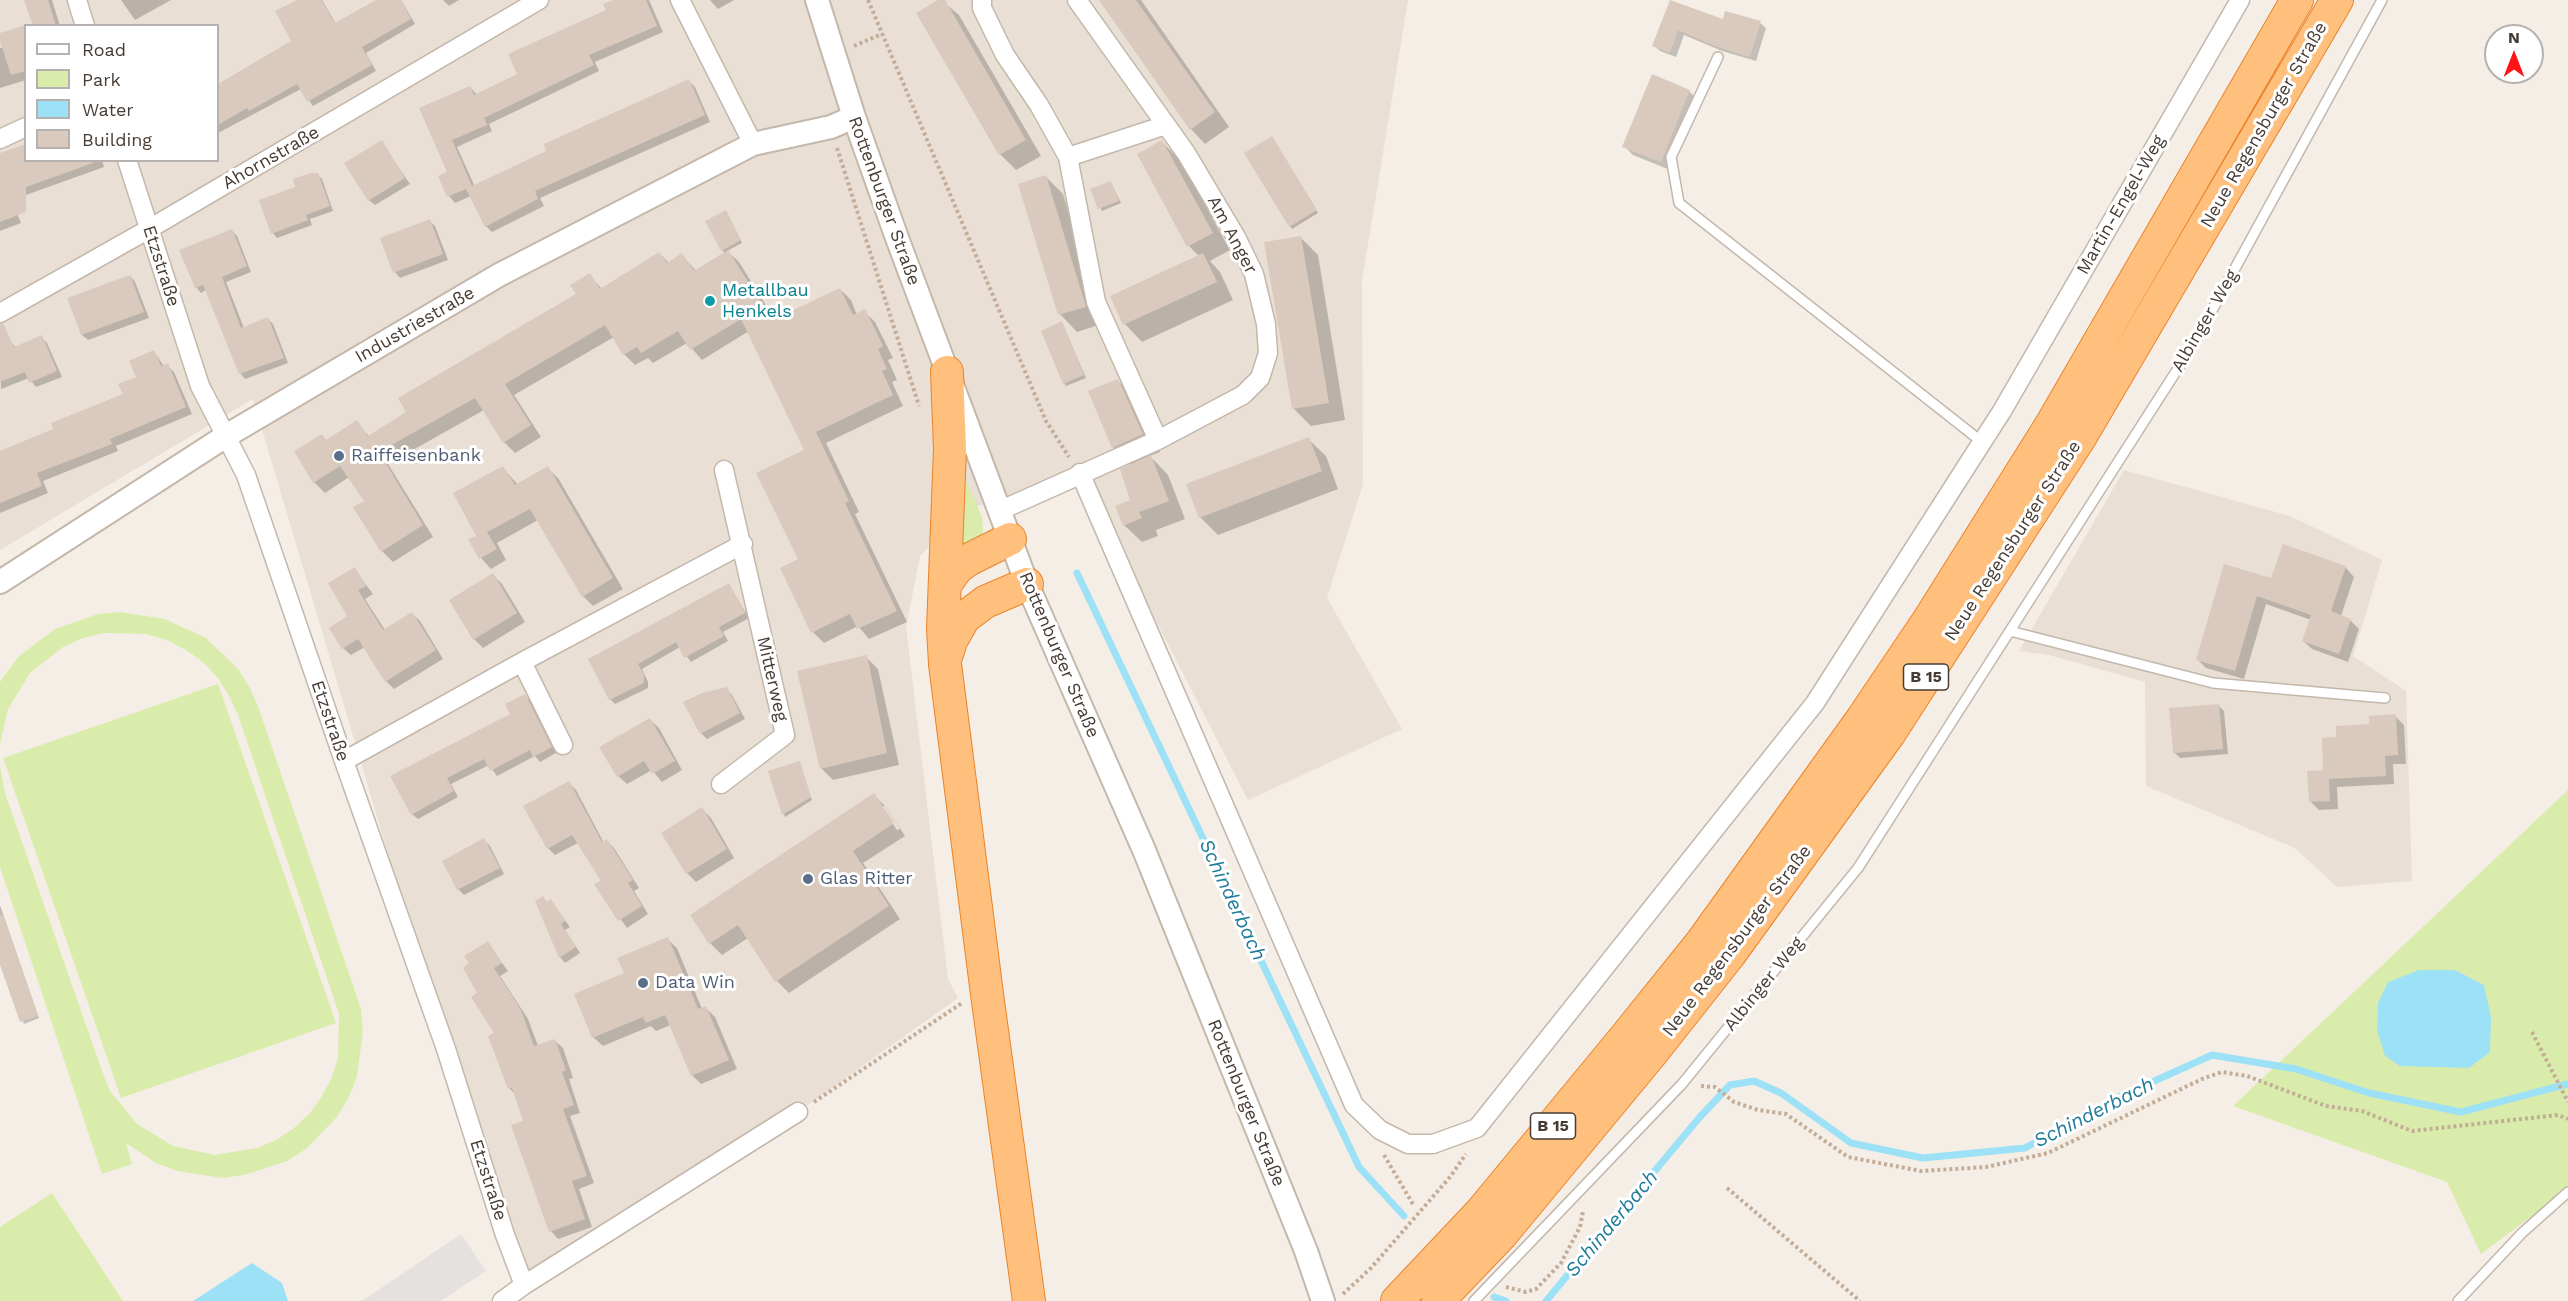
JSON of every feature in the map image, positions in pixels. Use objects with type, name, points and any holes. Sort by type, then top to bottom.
[{"type":"highway","name":"B 15","points":[[1397,1301],[1481,1212],[1642,1017],[1708,934],[1862,719],[1928,621],[2050,425],[2297,0]]},
{"type":"highway","name":"Neue Regensburger Straße","points":[[1438,1301],[1510,1225],[1659,1045],[1804,854],[1889,734],[2081,436],[2337,0]]},
{"type":"highway","points":[[947,372],[950,449],[943,628],[945,664],[1029,1301]]},
{"type":"highway","points":[[945,585],[957,568],[968,560],[1010,540]]},
{"type":"highway","points":[[945,664],[951,641],[964,618],[985,602],[1027,584]]},
{"type":"street","points":[[77,0],[84,24]]},
{"type":"street","name":"Ahornstraße","points":[[0,313],[149,230],[539,0]]},
{"type":"street","points":[[680,0],[753,144]]},
{"type":"street","name":"Rottenburger Straße","points":[[817,0],[854,117],[1027,584],[1144,850],[1306,1251],[1323,1301]]},
{"type":"street","points":[[982,0],[982,8],[1005,55],[1039,105],[1068,157],[1096,302],[1158,440]]},
{"type":"street","name":"Am Anger","points":[[999,511],[1158,440],[1243,395],[1260,378],[1268,353],[1266,324],[1254,274],[1210,193],[1166,125],[1077,0]]},
{"type":"street","name":"Martin-Engel-Weg","points":[[1477,1128],[1815,703],[2002,411],[2240,0]]},
{"type":"street","name":"Industriestraße","points":[[0,582],[226,436],[499,275],[753,144],[831,127],[854,117]]},
{"type":"street","points":[[1068,157],[1166,125]]},
{"type":"street","points":[[0,139],[24,128]]},
{"type":"street","name":"Etzstraße","points":[[128,162],[200,386],[246,475],[446,1049],[524,1285]]},
{"type":"street","name":"Mitterweg","points":[[721,784],[785,735],[743,544],[724,470]]},
{"type":"street","points":[[1080,473],[1354,1105],[1380,1130],[1408,1144],[1433,1144],[1477,1128]]},
{"type":"street","points":[[344,761],[522,662],[743,544]]},
{"type":"street","points":[[522,662],[563,745]]},
{"type":"street","points":[[502,1301],[798,1112]]},
{"type":"lane","name":"Albinger Weg","points":[[1474,1301],[1682,1084],[1858,868],[2193,345],[2382,0]]},
{"type":"lane","points":[[1718,57],[1671,157],[1679,203],[1983,442]]},
{"type":"lane","points":[[2010,631],[2213,683],[2385,698]]},
{"type":"lane","points":[[2458,1301],[2522,1233],[2568,1192]]},
{"type":"path","points":[[868,0],[1046,421],[1080,473]]},
{"type":"path","points":[[834,55],[882,34]]},
{"type":"path","points":[[798,1112],[966,1000]]},
{"type":"path","points":[[2532,1032],[2568,1101]]},
{"type":"path","points":[[1715,1087],[1734,1102],[1758,1110],[1786,1113],[1848,1157],[1921,1171],[1986,1167],[2048,1153],[2202,1078],[2222,1072],[2247,1076],[2326,1106],[2362,1111],[2412,1131],[2558,1115],[2568,1119]]},
{"type":"path","points":[[1336,1301],[1371,1268],[1450,1177],[1469,1150],[1477,1128]]},
{"type":"path","points":[[1380,1130],[1376,1139],[1414,1206]]},
{"type":"path","points":[[1500,1284],[1515,1291],[1526,1292],[1536,1289],[1561,1263],[1580,1227],[1584,1204],[1583,1188]]},
{"type":"path","points":[[1727,1188],[1860,1301]]},
{"type":"shaded area","points":[[0,0],[1408,0],[1362,281],[1363,484],[1327,598],[1402,729],[1248,800],[1080,473],[966,510],[920,556],[906,627],[948,979],[958,998],[798,1112],[524,1285],[446,1049],[253,399],[0,550]]},
{"type":"shaded area","points":[[2124,470],[2290,516],[2382,560],[2353,656],[2406,691],[2412,881],[2337,887],[2295,848],[2146,786],[2145,682],[2049,655],[2019,651]]},
{"type":"shaded area","points":[[461,1234],[486,1271],[441,1301],[362,1301]]},
{"type":"green space","points":[[963,473],[982,517],[983,530],[981,537],[961,546]]},
{"type":"green space","points":[[120,612],[165,619],[206,638],[238,669],[250,688],[361,1009],[363,1032],[357,1076],[349,1097],[337,1117],[306,1149],[287,1161],[244,1175],[222,1178],[177,1171],[156,1163],[126,1143],[132,1164],[102,1174],[0,867],[0,765],[5,793],[102,1071],[110,1091],[137,1124],[173,1146],[215,1155],[257,1148],[276,1140],[310,1113],[332,1077],[338,1057],[339,1014],[238,715],[218,678],[203,662],[167,640],[146,634],[104,633],[83,638],[63,647],[30,673],[8,709],[0,744],[0,682],[19,656],[55,629],[98,614]]},
{"type":"green space","points":[[218,684],[336,1023],[121,1098],[3,758]]},
{"type":"green space","points":[[2568,790],[2568,1189],[2481,1254],[2447,1182],[2233,1106]]},
{"type":"green space","points":[[52,1193],[123,1301],[0,1301],[0,1227]]},
{"type":"water","points":[[2419,970],[2455,970],[2484,985],[2491,1017],[2490,1052],[2469,1068],[2400,1066],[2385,1056],[2377,1030],[2378,1003],[2388,982]]},
{"type":"water","points":[[252,1263],[282,1283],[288,1301],[193,1301]]},
{"type":"building","points":[[24,0],[48,0],[55,24],[32,24]]},
{"type":"building","points":[[297,0],[321,0],[335,23],[376,0],[401,0],[411,19],[362,47],[372,65],[307,102],[297,84],[249,111],[247,108],[219,124],[219,83],[291,41],[275,11]]},
{"type":"building","points":[[613,0],[646,0],[657,26],[589,55],[594,65],[484,118],[487,125],[452,140],[472,186],[546,151],[544,144],[689,79],[705,115],[535,191],[538,199],[485,227],[466,189],[447,197],[438,176],[447,172],[419,108],[470,86],[474,95],[517,74],[508,54],[606,10],[603,4]]},
{"type":"building","points":[[938,0],[945,0],[1026,140],[999,155],[916,13]]},
{"type":"building","points":[[1099,0],[1136,0],[1215,112],[1190,130]]},
{"type":"building","points":[[1670,0],[1723,19],[1725,11],[1761,21],[1750,57],[1715,46],[1678,30],[1670,53],[1652,46]]},
{"type":"building","points":[[24,26],[24,72],[11,75],[0,41],[0,33]]},
{"type":"building","points":[[1652,74],[1690,90],[1661,162],[1622,147]]},
{"type":"building","points":[[1272,136],[1317,210],[1289,227],[1244,153]]},
{"type":"building","points":[[382,140],[405,178],[368,201],[344,163]]},
{"type":"building","points":[[1162,140],[1213,233],[1187,247],[1137,154]]},
{"type":"building","points":[[24,145],[24,162],[93,163],[26,187],[26,212],[0,222],[0,153]]},
{"type":"building","points":[[318,173],[330,206],[306,215],[308,220],[271,234],[259,200],[295,187],[293,179]]},
{"type":"building","points":[[1046,175],[1086,307],[1058,315],[1018,184]]},
{"type":"building","points":[[1111,181],[1119,201],[1098,209],[1090,189]]},
{"type":"building","points":[[726,210],[741,240],[721,251],[705,221]]},
{"type":"building","points":[[430,219],[443,254],[393,273],[380,238]]},
{"type":"building","points":[[232,229],[247,266],[222,277],[241,328],[268,317],[284,358],[239,374],[203,285],[195,288],[179,250]]},
{"type":"building","points":[[1301,236],[1329,403],[1292,409],[1264,242]]},
{"type":"building","points":[[728,250],[772,320],[840,288],[853,315],[865,309],[883,346],[878,349],[887,369],[882,371],[893,395],[816,432],[849,501],[845,503],[897,611],[857,629],[850,614],[811,633],[780,568],[798,559],[756,473],[804,450],[741,319],[690,350],[678,331],[641,353],[637,347],[623,355],[605,325],[505,384],[531,425],[503,443],[475,398],[379,452],[423,525],[381,552],[353,507],[364,501],[340,466],[313,483],[294,451],[322,434],[326,440],[357,420],[368,436],[406,412],[398,398],[576,294],[570,285],[590,273],[600,289],[659,252],[667,263],[682,253],[694,271]]},
{"type":"building","points":[[1203,253],[1217,282],[1123,325],[1110,296]]},
{"type":"building","points":[[130,275],[144,312],[81,335],[67,298]]},
{"type":"building","points":[[1062,321],[1084,375],[1063,384],[1041,331]]},
{"type":"building","points":[[3,323],[14,347],[42,335],[57,371],[29,383],[25,372],[0,382],[0,324]]},
{"type":"building","points":[[154,350],[161,366],[168,363],[186,407],[110,439],[112,444],[37,473],[42,486],[0,503],[0,451],[53,429],[51,423],[123,394],[118,384],[136,377],[129,361]]},
{"type":"building","points":[[1118,379],[1143,434],[1112,448],[1088,391]]},
{"type":"building","points":[[1309,437],[1322,471],[1199,518],[1186,484]]},
{"type":"building","points":[[1151,455],[1169,501],[1139,512],[1142,518],[1123,526],[1115,506],[1130,500],[1120,469]]},
{"type":"building","points":[[503,466],[515,485],[548,466],[613,578],[582,597],[530,509],[487,532],[497,549],[479,559],[468,539],[476,536],[453,493]]},
{"type":"building","points":[[2283,544],[2346,566],[2331,611],[2351,619],[2339,654],[2302,641],[2311,615],[2257,596],[2235,671],[2196,660],[2224,564],[2271,578]]},
{"type":"building","points":[[355,567],[366,586],[358,590],[383,630],[412,612],[436,650],[385,682],[358,639],[342,649],[329,628],[347,616],[328,583]]},
{"type":"building","points":[[493,573],[517,613],[473,640],[449,600]]},
{"type":"building","points":[[729,583],[745,613],[719,627],[724,636],[684,658],[676,642],[638,664],[644,675],[644,683],[609,700],[588,659]]},
{"type":"building","points":[[867,655],[887,753],[820,769],[797,671]]},
{"type":"building","points":[[727,687],[740,713],[700,734],[683,702],[702,693]]},
{"type":"building","points":[[525,694],[552,747],[533,757],[530,750],[490,771],[484,759],[447,778],[454,791],[411,815],[390,776],[510,714],[505,704]]},
{"type":"building","points":[[2219,704],[2223,749],[2173,753],[2169,708]]},
{"type":"building","points":[[2396,714],[2398,755],[2385,756],[2386,776],[2329,779],[2330,801],[2309,802],[2307,771],[2323,770],[2322,738],[2336,737],[2336,726],[2369,724],[2369,716]]},
{"type":"building","points":[[650,718],[675,761],[652,774],[644,761],[617,777],[599,747]]},
{"type":"building","points":[[800,761],[811,797],[782,815],[768,771]]},
{"type":"building","points":[[569,781],[602,842],[607,839],[633,880],[628,883],[642,906],[618,921],[594,884],[601,881],[572,835],[547,849],[523,806]]},
{"type":"building","name":"Glas Ritter","points":[[874,793],[894,823],[853,851],[889,906],[775,982],[738,925],[709,944],[690,915]]},
{"type":"building","points":[[702,807],[727,849],[686,874],[661,833]]},
{"type":"building","points":[[484,838],[500,868],[457,890],[442,861]]},
{"type":"building","points":[[543,896],[547,902],[551,899],[565,921],[561,924],[576,947],[559,958],[535,901]]},
{"type":"building","points":[[3,915],[38,1016],[20,1022],[0,965],[0,916]]},
{"type":"building","name":"Data Win","points":[[668,937],[698,1009],[706,1006],[729,1060],[691,1076],[665,1015],[646,1023],[643,1017],[592,1038],[574,994],[624,973],[617,958]]},
{"type":"building","points":[[488,941],[502,963],[494,968],[521,1010],[534,1046],[555,1039],[566,1070],[562,1072],[574,1105],[563,1109],[587,1176],[572,1181],[585,1219],[549,1232],[511,1125],[523,1121],[512,1088],[508,1089],[488,1036],[494,1033],[471,997],[477,993],[463,968],[469,963],[464,956]]},
{"type":"waterway","name":"Schinderbach","points":[[1077,573],[1359,1167],[1404,1216]]},
{"type":"waterway","name":"Schinderbach","points":[[1546,1301],[1699,1118],[1730,1085],[1754,1081],[1781,1093],[1851,1143],[1923,1158],[2025,1148],[2121,1096],[2212,1055],[2296,1069],[2369,1093],[2461,1112],[2568,1084]]},
{"type":"waterway","name":"Schinderbach","points":[[1494,1297],[1506,1301]]},
{"type":"place","name":"Metallbau Henkels","points":[[710,301]]},
{"type":"place","name":"Raiffeisenbank","points":[[339,456]]},
{"type":"place","name":"Glas Ritter","points":[[808,879]]},
{"type":"place","name":"Data Win","points":[[643,983]]}]
